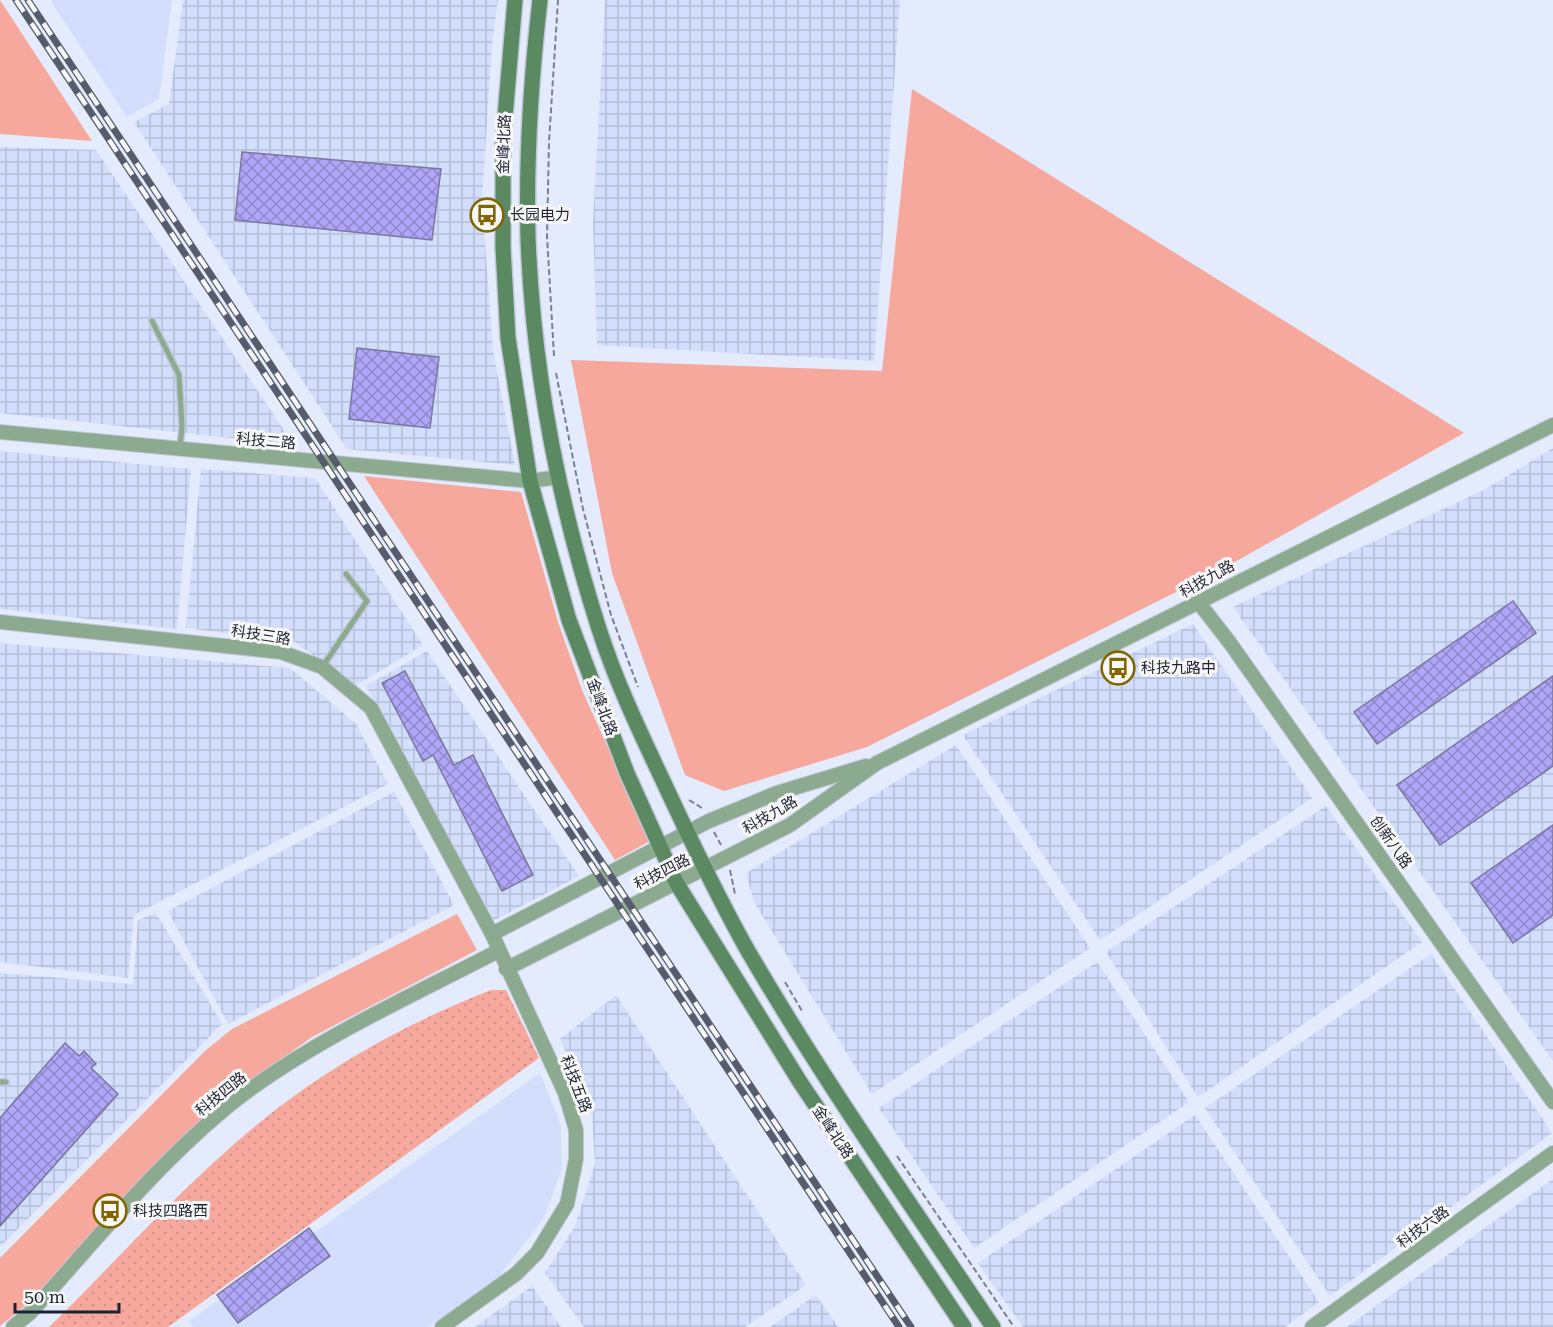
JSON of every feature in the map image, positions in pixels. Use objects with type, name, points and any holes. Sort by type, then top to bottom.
[{"type":"main road","name":"金峰北路","points":[[515,0],[503,140],[503,248],[508,338],[530,481],[570,620],[627,772],[676,884],[800,1082],[964,1327]]},
{"type":"main road","name":"金峰北路","points":[[540,0],[531,125],[528,236],[538,349],[559,477],[600,630],[630,710],[704,869],[748,950],[802,1040],[993,1327]]},
{"type":"street","name":"科技九路","points":[[704,869],[790,825],[877,763],[1199,603],[1230,584],[1553,425]]},
{"type":"street","name":"科技二路","points":[[0,432],[530,481],[559,477]]},
{"type":"street","name":"创新八路","points":[[1199,603],[1230,643],[1553,1102]]},
{"type":"street","name":"科技三路","points":[[0,622],[281,652],[322,668],[371,708],[492,933],[498,951]]},
{"type":"street","name":"科技九路","points":[[688,833],[709,821],[777,793],[877,763]]},
{"type":"street","name":"科技四路","points":[[492,933],[688,833]]},
{"type":"street","name":"科技四路","points":[[506,969],[704,869]]},
{"type":"street","name":"科技四路","points":[[13,1327],[31,1312],[163,1166],[237,1100],[317,1044],[498,951]]},
{"type":"street","name":"科技五路","points":[[442,1327],[516,1274],[537,1253],[567,1204],[576,1159],[576,1130],[565,1094],[498,951]]},
{"type":"street","name":"科技六路","points":[[1312,1327],[1553,1153]]},
{"type":"lane","points":[[152,321],[179,375],[182,426],[180,449]]},
{"type":"lane","points":[[322,668],[367,601],[346,574]]},
{"type":"path","points":[[558,0],[549,142],[547,236],[555,365],[583,509],[611,615],[640,693]]},
{"type":"path","points":[[682,795],[701,807],[709,821],[727,858],[737,904]]},
{"type":"path","points":[[781,976],[806,1016]]},
{"type":"path","points":[[896,1155],[1014,1327]]},
{"type":"shaded area","points":[[0,0],[92,141],[0,134]]},
{"type":"shaded area","points":[[50,0],[172,0],[159,99],[127,117]]},
{"type":"shaded area","points":[[183,0],[498,0],[492,45],[482,201],[493,351],[515,465],[347,449],[134,122],[169,104]]},
{"type":"shaded area","points":[[605,0],[900,0],[874,361],[597,345],[593,222]]},
{"type":"shaded area","points":[[912,89],[1464,433],[1226,567],[867,747],[724,791],[685,775],[612,573],[571,360],[882,371]]},
{"type":"shaded area","points":[[0,147],[96,150],[294,445],[0,413]]},
{"type":"shaded area","points":[[1553,448],[1553,1061],[1233,607],[1484,490]]},
{"type":"shaded area","points":[[0,451],[191,469],[177,629],[0,609]]},
{"type":"shaded area","points":[[201,469],[315,478],[423,645],[355,686],[295,642],[186,628]]},
{"type":"shaded area","points":[[364,476],[521,492],[558,622],[582,690],[650,841],[615,860]]},
{"type":"shaded area","points":[[1193,624],[1312,798],[1100,940],[963,735]]},
{"type":"shaded area","points":[[0,643],[290,668],[356,724],[388,784],[134,915],[128,978],[0,962]]},
{"type":"shaded area","points":[[427,651],[579,876],[493,921],[366,686]]},
{"type":"shaded area","points":[[956,745],[1090,948],[872,1094],[754,902],[746,873]]},
{"type":"shaded area","points":[[394,792],[454,905],[228,1024],[168,911]]},
{"type":"shaded area","points":[[1326,806],[1422,942],[1198,1097],[1106,952]]},
{"type":"shaded area","points":[[156,913],[222,1024],[0,1247],[0,973],[133,984],[138,920]]},
{"type":"shaded area","points":[[457,914],[477,950],[312,1037],[233,1093],[162,1157],[27,1304],[0,1326],[0,1258],[205,1051],[232,1029]]},
{"type":"shaded area","points":[[1431,954],[1552,1133],[1330,1296],[1205,1108]]},
{"type":"shaded area","points":[[1097,962],[1189,1102],[974,1248],[879,1108]]},
{"type":"shaded area","points":[[491,990],[506,990],[539,1058],[168,1327],[49,1327],[183,1191],[269,1115],[321,1077],[376,1044],[432,1015]]},
{"type":"shaded area","points":[[616,995],[806,1285],[745,1327],[584,1327],[545,1273],[575,1226],[595,1164],[592,1115],[560,1039]]},
{"type":"shaded area","points":[[540,1073],[561,1125],[562,1169],[544,1218],[498,1278],[428,1327],[193,1327],[189,1321]]},
{"type":"shaded area","points":[[1195,1115],[1319,1302],[1285,1327],[1023,1327],[978,1263]]},
{"type":"shaded area","points":[[1553,1179],[1553,1327],[1347,1327]]},
{"type":"shaded area","points":[[532,1286],[561,1327],[475,1327]]},
{"type":"shaded area","points":[[816,1295],[838,1327],[770,1327]]},
{"type":"building","points":[[242,152],[441,169],[432,240],[235,220]]},
{"type":"building","points":[[357,348],[439,357],[430,428],[349,419]]},
{"type":"building","points":[[1513,601],[1536,633],[1377,744],[1354,712]]},
{"type":"building","points":[[405,671],[454,765],[473,755],[533,875],[502,891],[433,755],[423,761],[382,683]]},
{"type":"building","points":[[1553,676],[1553,766],[1440,845],[1397,785]]},
{"type":"building","points":[[1553,825],[1553,915],[1513,943],[1471,883]]},
{"type":"building","points":[[65,1043],[79,1056],[84,1051],[96,1064],[91,1068],[118,1094],[0,1226],[0,1118]]},
{"type":"building","points":[[309,1228],[330,1256],[238,1323],[217,1295]]},
{"type":"railway","points":[[16,0],[899,1327]]},
{"type":"railway","points":[[28,0],[911,1327]]},
{"type":"place","name":"长园电力","points":[[487,215]]},
{"type":"place","name":"科技九路中","points":[[1118,668]]},
{"type":"place","name":"科技四路西","points":[[110,1211]]}]
